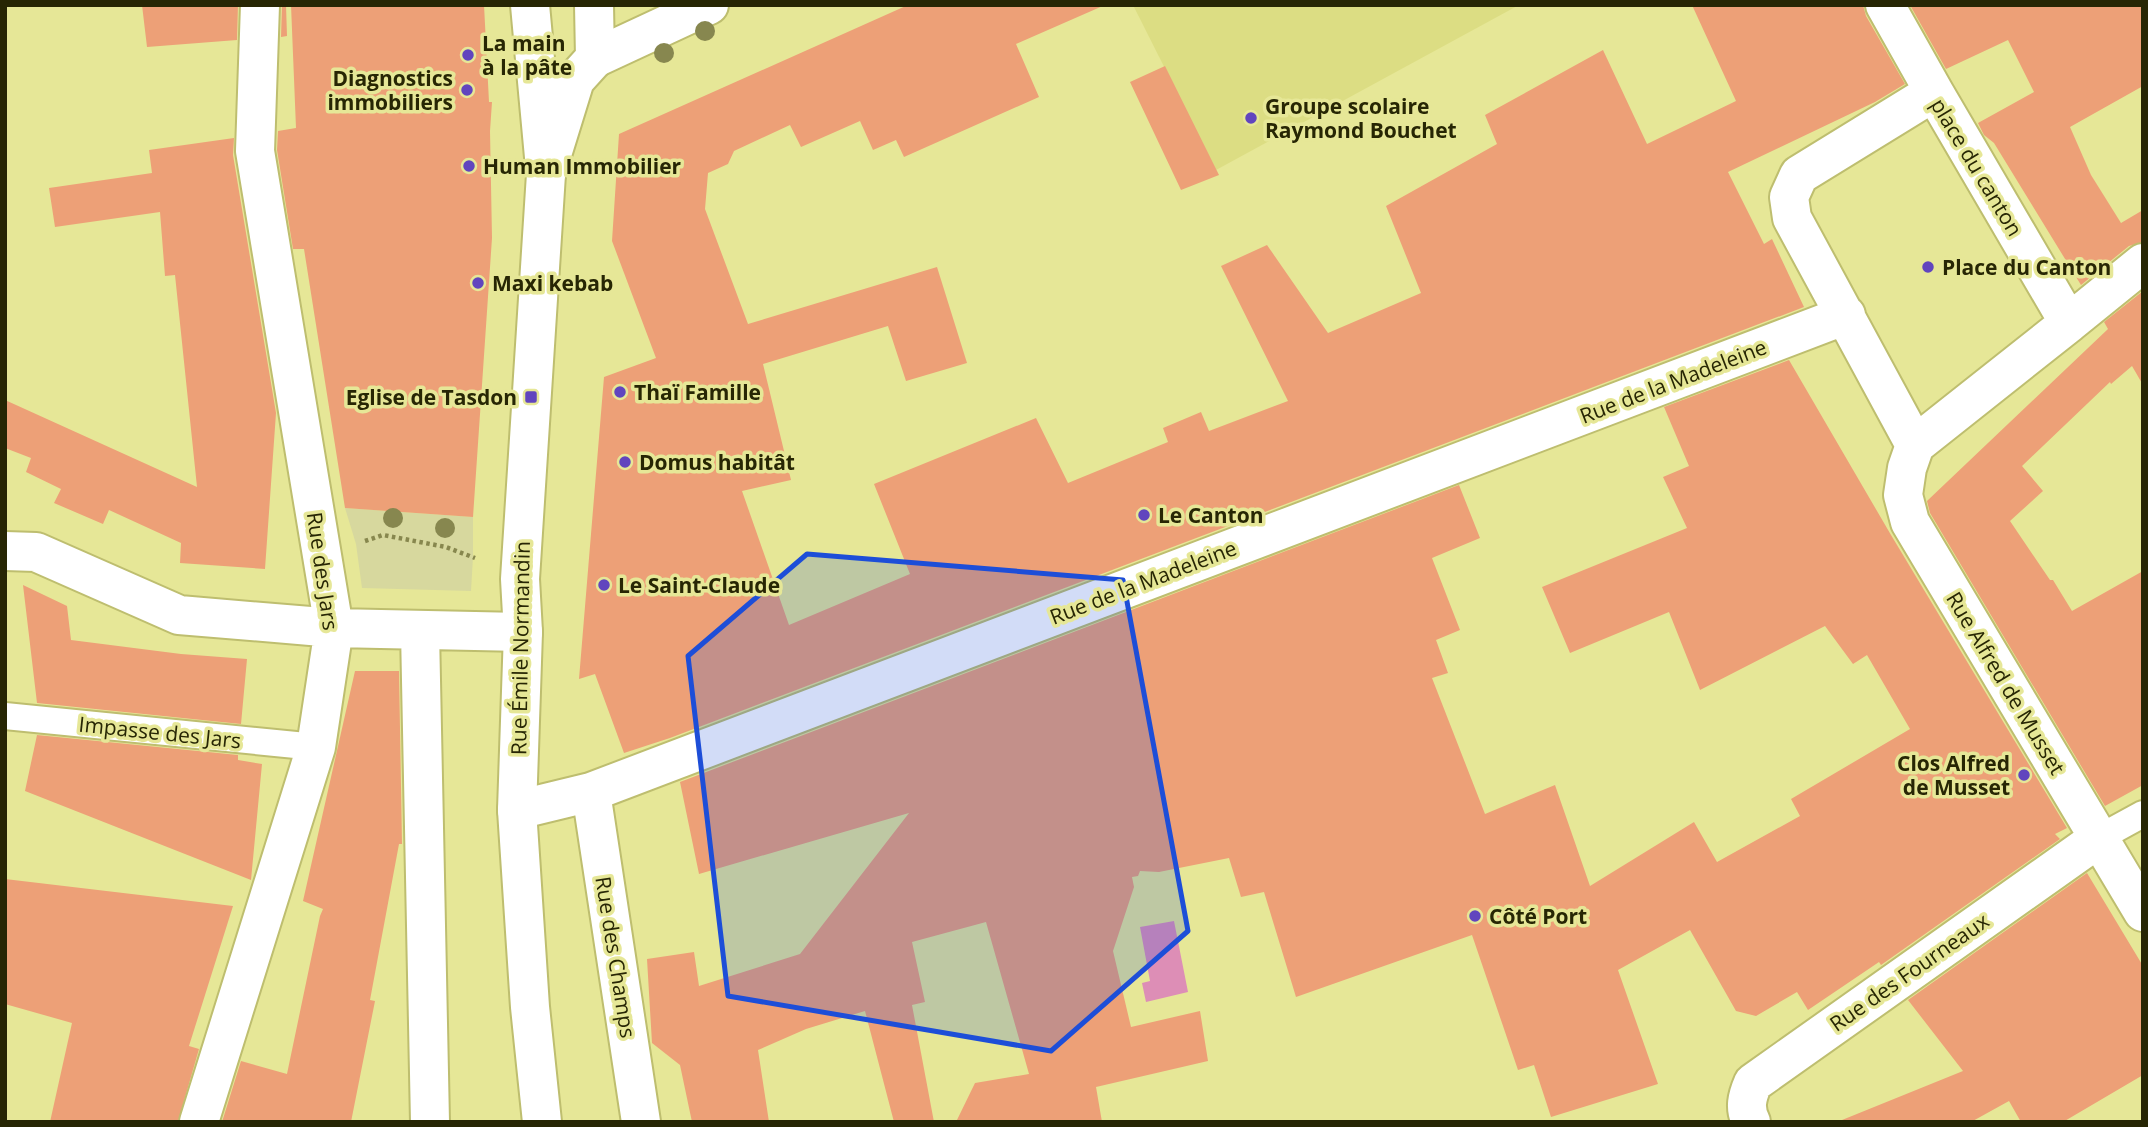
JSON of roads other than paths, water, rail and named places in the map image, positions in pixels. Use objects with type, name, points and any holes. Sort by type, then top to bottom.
[{"type":"street","name":"Rue des Jars","points":[[199,1122],[316,747],[334,628],[255,151],[260,5]]},
{"type":"street","name":"Rue Émile Normandin","points":[[530,5],[546,174],[520,579],[523,632],[517,810],[530,1007],[542,1122]]},
{"type":"street","points":[[594,5],[595,58],[709,5]]},
{"type":"street","points":[[1885,5],[1934,92]]},
{"type":"street","name":"Rue Émile Normandin","points":[[546,174],[575,80],[595,58]]},
{"type":"street","name":"place du canton","points":[[1914,445],[1792,218],[1789,197],[1799,175],[1934,92],[2069,323]]},
{"type":"street","points":[[1914,445],[2143,263]]},
{"type":"street","name":"Rue de la Madeleine","points":[[517,810],[591,792],[1846,315]]},
{"type":"street","name":"Rue Alfred de Musset","points":[[1914,445],[1903,495],[1910,522],[2143,912]]},
{"type":"street","points":[[5,551],[36,552],[179,615],[334,628],[523,632]]},
{"type":"street","points":[[420,631],[430,1122]]},
{"type":"street","name":"Rue des Champs","points":[[591,792],[641,1122]]},
{"type":"street","name":"Rue des Fourneaux","points":[[1751,1122],[1747,1113],[1747,1098],[1753,1083],[2099,838]]},
{"type":"lane","name":"Impasse des Jars","points":[[5,716],[316,747]]},
{"type":"lane","points":[[2099,838],[2143,814]]},
{"type":"place","name":"La main à la pâte","points":[[468,55]]},
{"type":"place","name":"Diagnostics immobiliers","points":[[467,90]]},
{"type":"place","name":"Groupe scolaire Raymond Bouchet","points":[[1251,118]]},
{"type":"place","name":"Human Immobilier","points":[[469,166]]},
{"type":"place","name":"Place du Canton","points":[[1928,267]]},
{"type":"place","name":"Maxi kebab","points":[[478,283]]},
{"type":"place","name":"Thaï Famille","points":[[620,392]]},
{"type":"place","name":"Eglise de Tasdon","points":[[531,397]]},
{"type":"place","name":"Domus habitât","points":[[625,462]]},
{"type":"place","name":"Le Canton","points":[[1144,515]]},
{"type":"place","name":"Le Saint-Claude","points":[[604,585]]},
{"type":"place","name":"Clos Alfred de Musset","points":[[2024,775]]},
{"type":"place","name":"Côté Port","points":[[1475,916]]}]
